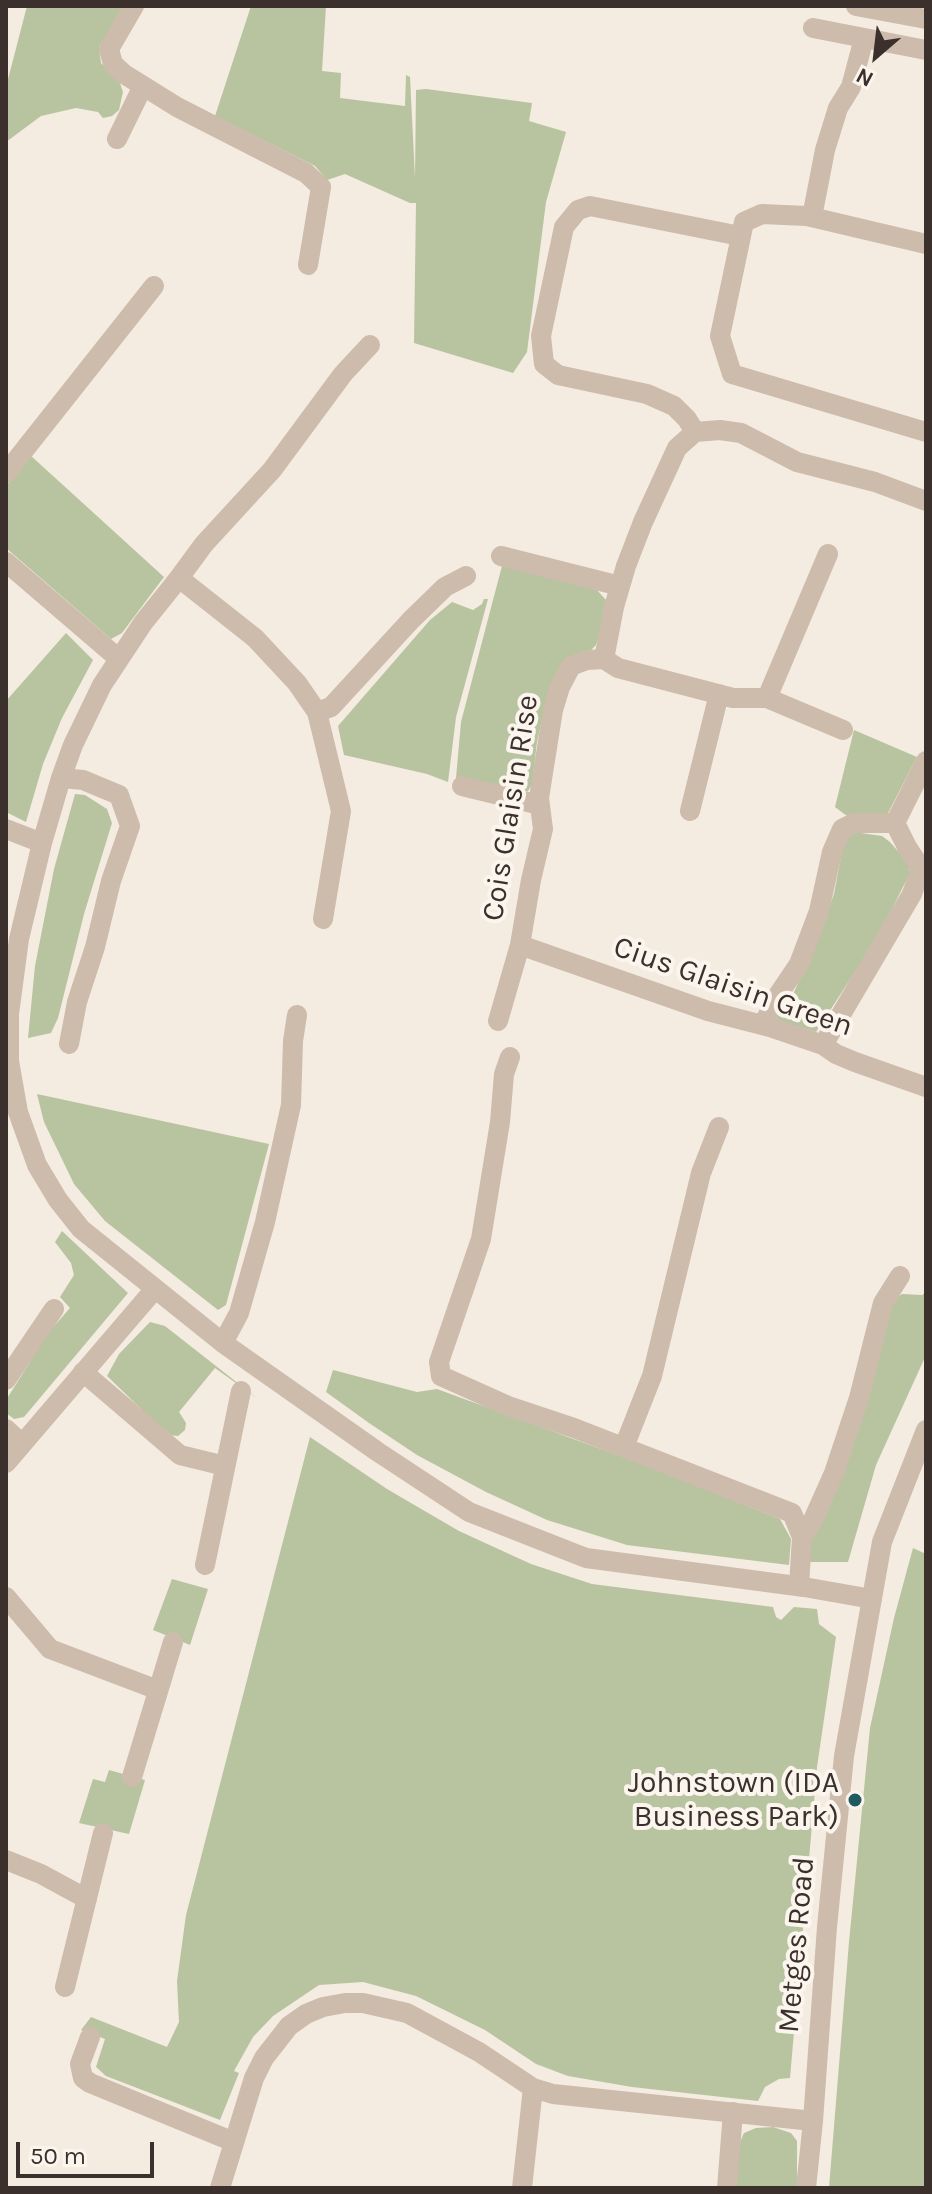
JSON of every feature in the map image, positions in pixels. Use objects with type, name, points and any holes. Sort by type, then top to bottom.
[{"type":"street","points":[[134,6],[109,49],[113,64],[177,107],[306,173],[321,187],[308,265]]},
{"type":"street","points":[[856,6],[895,9],[926,19]]},
{"type":"street","points":[[813,28],[926,50]]},
{"type":"street","points":[[812,217],[825,150],[838,108],[855,76],[864,38]]},
{"type":"street","points":[[117,139],[143,86]]},
{"type":"street","points":[[695,432],[674,406],[647,394],[558,375],[544,364],[541,336],[564,227],[578,210],[590,206],[740,236]]},
{"type":"street","points":[[926,244],[812,217],[762,214],[744,222],[720,336],[732,374],[926,432]]},
{"type":"street","points":[[6,473],[154,286]]},
{"type":"street","points":[[370,345],[343,374],[272,470],[204,544],[143,623],[102,685],[79,733],[61,778],[42,843],[19,939],[9,1014],[9,1061],[18,1112],[37,1165],[81,1229],[154,1290],[223,1343],[469,1512],[586,1558],[799,1586],[872,1599]]},
{"type":"street","points":[[843,730],[767,698],[733,698],[618,668],[604,659],[620,586],[643,522],[677,448],[695,432],[720,430],[741,433],[797,462],[875,482],[926,501]]},
{"type":"street","points":[[767,698],[828,554]]},
{"type":"street","points":[[501,556],[620,586]]},
{"type":"street","points":[[6,562],[119,659]]},
{"type":"street","points":[[317,712],[331,707],[445,587],[466,576]]},
{"type":"street","points":[[179,578],[255,638],[297,683],[317,712],[341,811],[323,919]]},
{"type":"street","name":"Cois Glaisin Rise","points":[[498,1021],[520,945],[543,829],[540,805],[544,756],[553,710],[571,666],[587,660],[604,659]]},
{"type":"street","points":[[690,811],[719,694]]},
{"type":"street","points":[[895,823],[926,761]]},
{"type":"street","points":[[61,778],[83,780],[119,795],[130,826],[77,1002],[69,1044]]},
{"type":"street","points":[[462,786],[540,805]]},
{"type":"street","points":[[763,1025],[799,964],[819,911],[832,852],[842,829],[854,823],[895,823]]},
{"type":"street","points":[[823,1045],[894,928],[924,870],[895,823]]},
{"type":"street","points":[[6,829],[42,843]]},
{"type":"street","name":"Cius Glaisin Green","points":[[520,945],[708,1011],[823,1045],[855,1062],[926,1087]]},
{"type":"street","points":[[223,1343],[239,1313],[265,1222],[291,1105],[297,1015]]},
{"type":"street","points":[[510,1057],[504,1074],[500,1122],[481,1239],[442,1350],[439,1362],[441,1376],[508,1406],[624,1447],[792,1513],[802,1537],[799,1586]]},
{"type":"street","points":[[624,1447],[652,1376],[701,1173],[719,1127]]},
{"type":"street","points":[[802,1537],[834,1473],[859,1398],[883,1303],[900,1276]]},
{"type":"street","points":[[6,1463],[154,1290]]},
{"type":"street","points":[[6,1380],[54,1309]]},
{"type":"street","points":[[83,1372],[180,1455],[225,1466]]},
{"type":"street","points":[[205,1565],[241,1391]]},
{"type":"street","points":[[6,1429],[22,1444]]},
{"type":"street","name":"Metges Road","points":[[806,2188],[844,1756],[882,1542],[926,1430]]},
{"type":"street","points":[[6,1597],[50,1649],[158,1690]]},
{"type":"street","points":[[132,1777],[173,1642]]},
{"type":"street","points":[[65,1987],[103,1833]]},
{"type":"street","points":[[6,1860],[41,1874],[87,1899]]},
{"type":"street","points":[[220,2188],[254,2078],[264,2058],[289,2026],[323,2007],[363,2003],[407,2013],[479,2052],[533,2088],[574,2098],[813,2121]]},
{"type":"street","points":[[90,2037],[80,2064],[83,2078],[234,2142]]},
{"type":"street","points":[[522,2188],[533,2088]]},
{"type":"street","points":[[727,2188],[733,2112]]},
{"type":"green space","points":[[27,6],[124,6],[99,47],[101,63],[120,83],[123,92],[119,110],[112,116],[103,118],[98,112],[76,108],[41,116],[6,142],[6,87]]},
{"type":"green space","points":[[251,6],[326,6],[322,71],[341,73],[340,98],[405,106],[406,75],[410,77],[415,178],[416,90],[532,103],[529,121],[566,132],[546,202],[527,352],[513,373],[414,343],[416,203],[345,174],[327,180],[315,166],[215,116]]},
{"type":"green space","points":[[30,455],[164,577],[122,633],[111,639],[6,548],[6,486]]},
{"type":"green space","points":[[503,562],[597,590],[606,600],[596,645],[548,694],[537,742],[532,785],[528,791],[520,793],[456,778],[461,722]]},
{"type":"green space","points":[[488,599],[456,717],[448,782],[427,774],[344,755],[338,726],[430,620],[452,602],[473,610]]},
{"type":"green space","points":[[66,633],[93,660],[62,718],[43,764],[26,822],[6,812],[6,701]]},
{"type":"green space","points":[[854,730],[917,757],[887,815],[856,813],[847,816],[835,807]]},
{"type":"green space","points":[[75,794],[85,795],[107,809],[112,823],[84,914],[58,1018],[51,1033],[28,1038],[35,966],[54,869]]},
{"type":"green space","points":[[854,832],[882,836],[909,864],[910,873],[879,935],[816,1032],[777,1020],[779,1012],[794,992],[819,936],[834,894],[842,851],[847,838]]},
{"type":"green space","points":[[37,1094],[269,1144],[226,1305],[218,1310],[105,1221],[74,1184],[44,1122]]},
{"type":"green space","points":[[62,1231],[128,1293],[24,1417],[14,1419],[6,1413],[6,1400],[49,1332],[70,1308],[60,1297],[74,1275],[71,1263],[55,1242]]},
{"type":"green space","points":[[926,1292],[926,1355],[876,1465],[848,1562],[805,1562],[808,1537],[894,1299],[902,1294],[922,1295]]},
{"type":"green space","points":[[150,1322],[165,1326],[258,1399],[215,1368],[179,1412],[186,1423],[185,1430],[178,1436],[168,1435],[107,1376],[119,1354]]},
{"type":"green space","points":[[333,1370],[417,1392],[437,1389],[650,1467],[780,1519],[791,1539],[789,1565],[627,1545],[547,1520],[417,1455],[369,1423],[326,1392]]},
{"type":"green space","points":[[310,1437],[387,1489],[459,1531],[531,1564],[592,1584],[773,1607],[776,1617],[781,1620],[794,1607],[817,1609],[819,1624],[836,1637],[817,1767],[790,2078],[779,2079],[765,2087],[758,2101],[632,2087],[568,2076],[536,2064],[485,2030],[416,1996],[363,1982],[319,1985],[273,2016],[253,2037],[234,2071],[239,2073],[220,2120],[106,2076],[96,2067],[105,2039],[81,2030],[91,2017],[167,2047],[179,2022],[177,1981],[186,1915]]},
{"type":"green space","points":[[913,1548],[926,1554],[925,2188],[829,2188],[870,1728]]},
{"type":"green space","points":[[172,1579],[208,1589],[190,1645],[153,1630]]},
{"type":"green space","points":[[109,1770],[145,1780],[129,1834],[79,1823],[93,1779],[105,1782]]},
{"type":"green space","points":[[773,2127],[791,2133],[797,2141],[797,2188],[736,2188],[740,2142],[744,2133],[756,2128]]},
{"type":"place","name":"Johnstown (IDA Business Park)","points":[[855,1800]]}]
